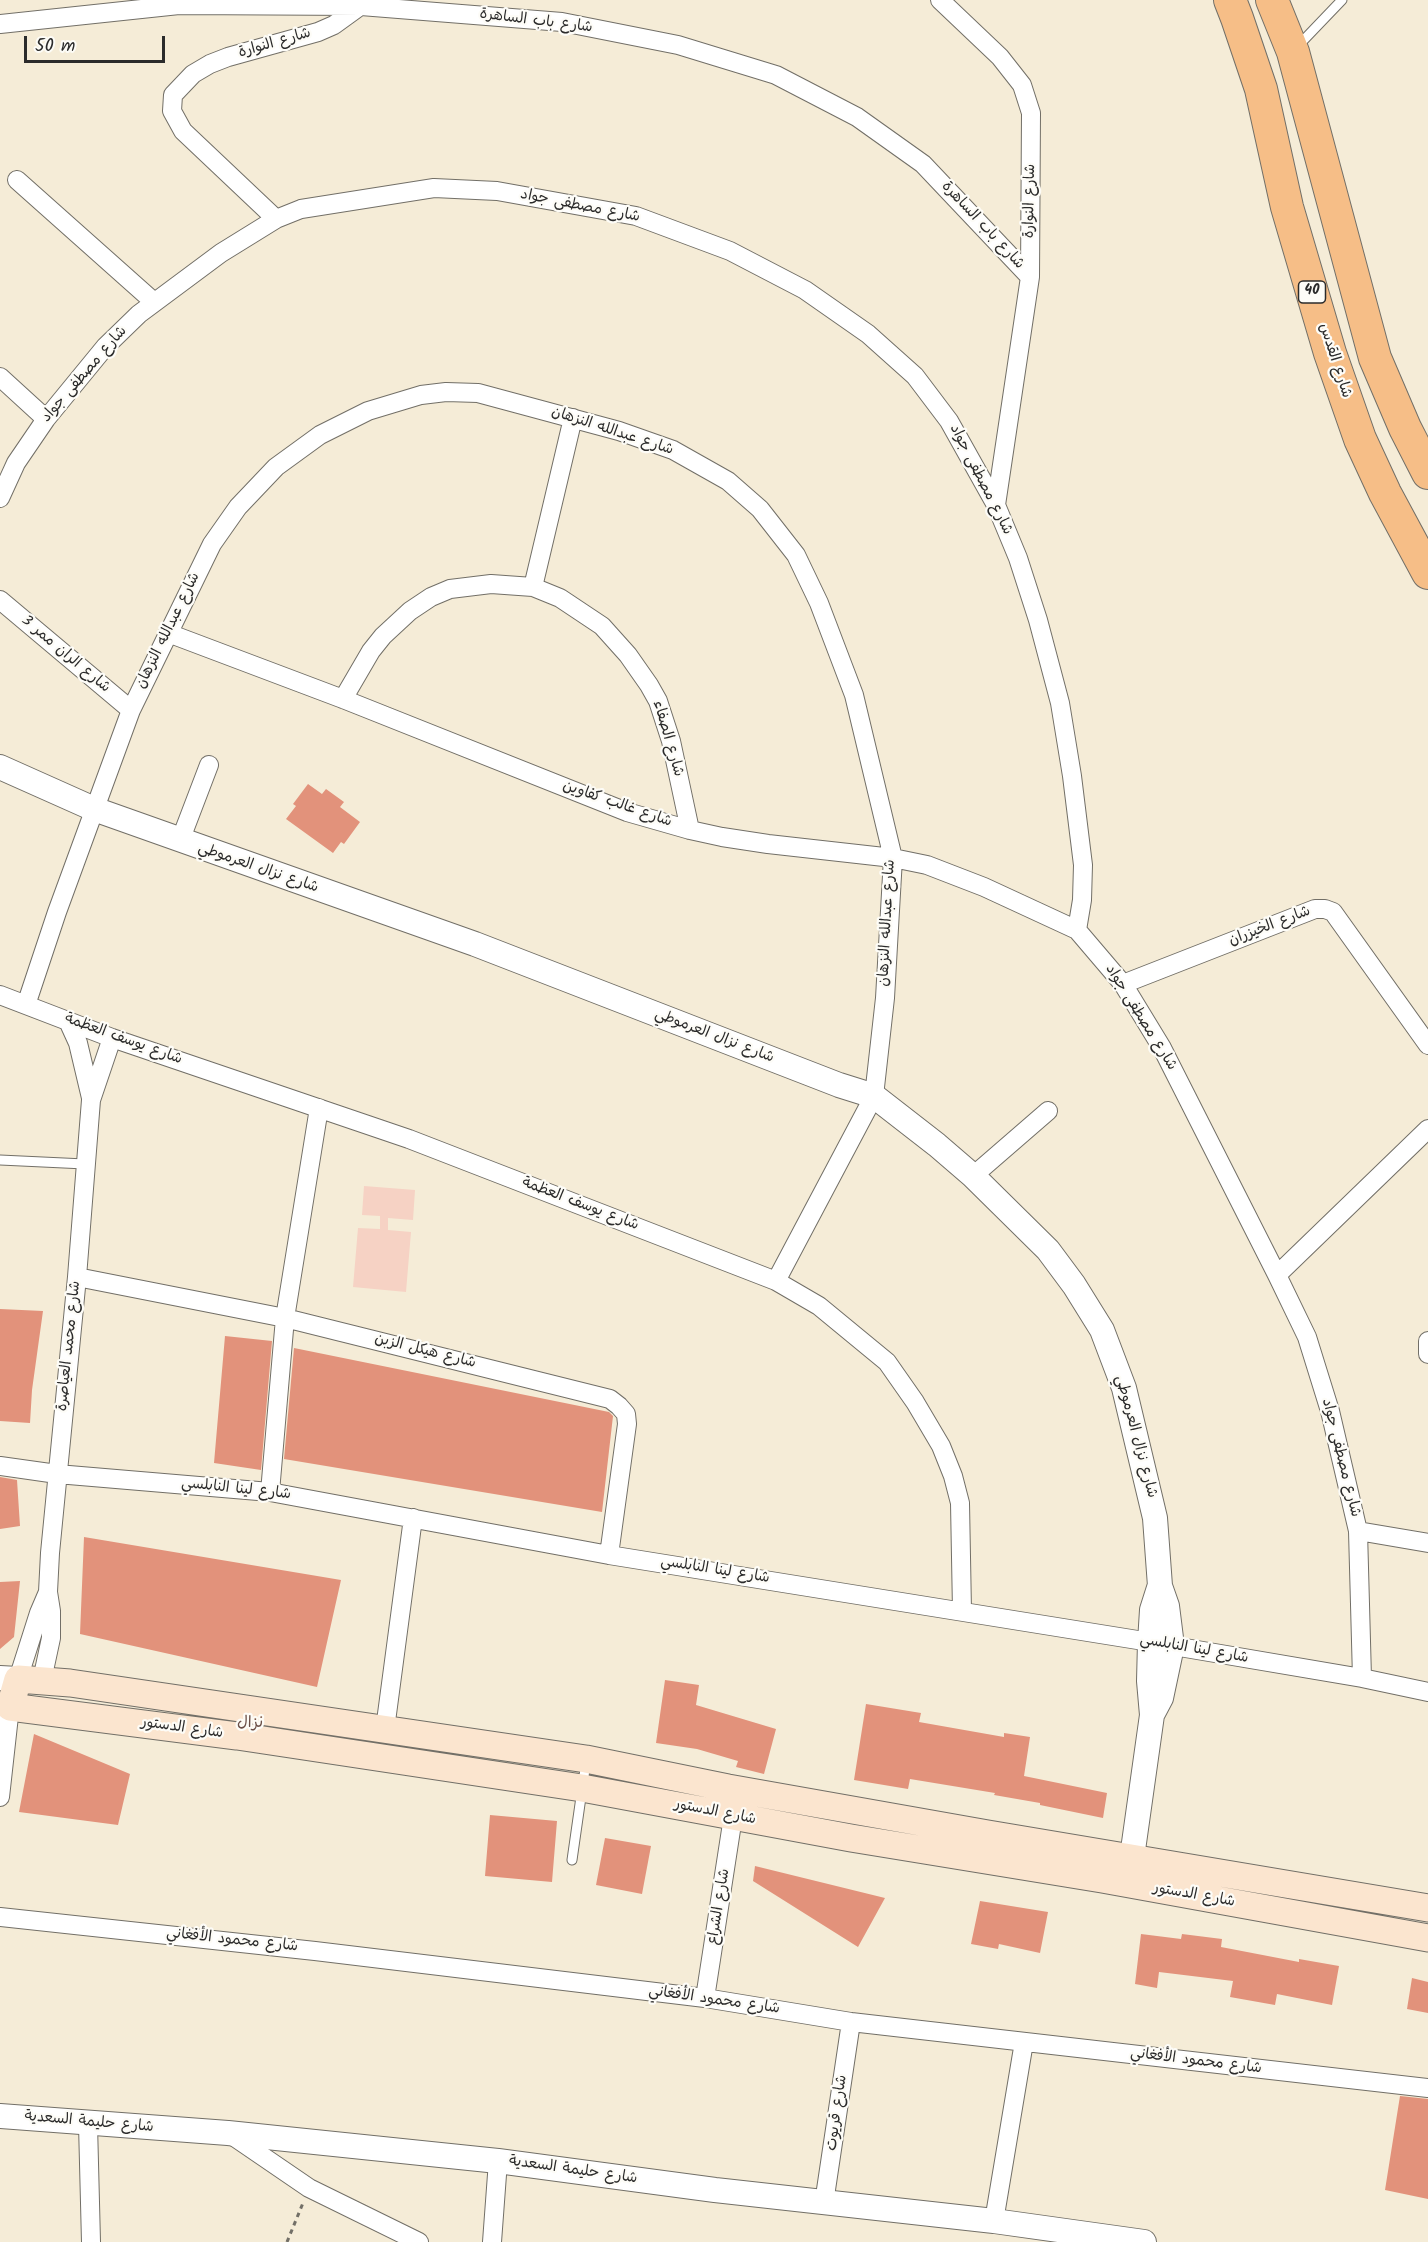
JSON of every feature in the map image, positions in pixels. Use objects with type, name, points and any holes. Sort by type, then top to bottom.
[{"type":"highway","name":"شارع القدس","points":[[1230,0],[1261,89],[1287,207],[1330,353],[1360,439],[1385,493],[1428,573]]},
{"type":"highway","points":[[1272,0],[1293,52],[1375,358],[1405,428],[1428,473]]},
{"type":"highway","points":[[1287,207],[1329,192]]},
{"type":"highway","points":[[1302,256],[1343,240]]},
{"type":"main road","name":"شارع الدستور","points":[[20,1679],[586,1759],[728,1788],[1428,1908]]},
{"type":"main road","name":"شارع محمد العياصرة","points":[[14,1707],[20,1679]]},
{"type":"main road","name":"شارع الدستور","points":[[14,1707],[237,1736],[582,1788],[733,1817],[1428,1938]]},
{"type":"street","name":"شارع النوارة","points":[[940,0],[1000,57],[1022,85],[1031,113],[1030,277],[996,505]]},
{"type":"street","name":"شارع النوارة","points":[[276,219],[183,131],[172,111],[173,95],[193,74],[210,64],[318,32],[334,25],[365,3]]},
{"type":"street","name":"شارع باب الساهرة","points":[[0,24],[179,5],[365,3],[562,22],[678,45],[776,75],[856,117],[923,164],[1030,277]]},
{"type":"street","points":[[17,180],[154,302]]},
{"type":"street","name":"شارع مصطفى جواد","points":[[0,498],[16,464],[46,419],[105,347],[139,314],[221,253],[276,219],[301,209],[326,204],[435,188],[497,191],[636,216],[730,251],[805,290],[868,334],[915,376],[950,420],[996,505],[1018,558],[1038,620],[1060,703],[1083,865],[1082,900],[1077,930],[1123,984],[1162,1048],[1307,1337],[1330,1411],[1358,1531],[1362,1678]]},
{"type":"street","points":[[0,377],[46,419]]},
{"type":"street","name":"شارع عبدالله النزهان","points":[[26,1005],[131,710],[212,544],[238,507],[276,467],[320,435],[368,411],[421,395],[446,392],[478,393],[619,431],[673,450],[728,481],[760,509],[796,555],[819,603],[854,695],[893,858],[885,998],[874,1096],[776,1281]]},
{"type":"street","points":[[533,587],[573,418]]},
{"type":"street","name":"شارع الصفاء","points":[[343,699],[382,636],[410,611],[431,597],[450,589],[491,584],[533,587],[560,598],[602,626],[628,655],[649,685],[658,701],[671,741],[690,830]]},
{"type":"street","name":"شارع الران ممر 3","points":[[0,600],[131,710]]},
{"type":"street","name":"شارع غالب كفاوين","points":[[168,633],[343,699],[627,812],[690,830],[768,844],[927,864],[984,887],[1077,930]]},
{"type":"street","points":[[180,841],[209,765]]},
{"type":"street","name":"شارع نزال العرموطي","points":[[0,767],[94,809],[475,944],[874,1096],[973,1176],[1048,1250],[1074,1285],[1102,1330],[1124,1388],[1140,1448],[1155,1518],[1160,1586],[1155,1596],[1161,1644],[1149,1681],[1152,1715],[1132,1857]]},
{"type":"street","name":"شارع الخيزران","points":[[1123,984],[1315,909],[1325,909],[1333,912],[1428,1046]]},
{"type":"street","name":"شارع يوسف العظمة","points":[[0,995],[112,1038],[409,1139],[776,1281],[819,1306],[887,1362],[932,1430],[953,1476],[960,1503],[962,1611]]},
{"type":"street","name":"شارع محمد العياصرة","points":[[68,1021],[81,1054],[91,1100]]},
{"type":"street","name":"شارع محمد العياصرة","points":[[20,1679],[51,1638],[48,1592],[91,1100],[112,1038]]},
{"type":"street","points":[[270,1492],[285,1318],[319,1108]]},
{"type":"street","points":[[973,1176],[1048,1111]]},
{"type":"street","points":[[1277,1275],[1424,1141]]},
{"type":"street","name":"شارع هيكل الزبن","points":[[77,1277],[285,1318],[610,1399],[626,1414],[627,1424],[609,1555]]},
{"type":"street","points":[[1428,1341],[1428,1354]]},
{"type":"street","name":"شارع لينا النابلسي","points":[[0,1466],[57,1474],[270,1492],[609,1555],[1161,1644],[1362,1678],[1428,1692]]},
{"type":"street","points":[[385,1729],[413,1518]]},
{"type":"street","points":[[1358,1531],[1428,1543]]},
{"type":"street","points":[[0,1797],[14,1707]]},
{"type":"street","name":"شارع الشراع","points":[[705,1998],[733,1817]]},
{"type":"street","name":"شارع محمود الأفغاني","points":[[0,1917],[315,1951],[705,1998],[851,2022],[1428,2088]]},
{"type":"street","name":"شارع قريوت","points":[[824,2203],[851,2022]]},
{"type":"street","points":[[994,2221],[1024,2042]]},
{"type":"street","name":"شارع حليمة السعدية","points":[[0,2116],[228,2133],[498,2161],[824,2203],[994,2221],[1144,2242]]},
{"type":"street","points":[[88,2124],[91,2242]]},
{"type":"street","points":[[228,2133],[309,2188],[418,2242]]},
{"type":"street","points":[[492,2242],[498,2161]]},
{"type":"lane","points":[[1293,52],[1342,0]]},
{"type":"lane","points":[[0,1160],[85,1164]]},
{"type":"lane","points":[[572,1860],[586,1759]]},
{"type":"path","points":[[287,2242],[309,2188]]},
{"type":"shaded area","points":[[364,1186],[415,1190],[413,1220],[388,1218],[388,1230],[411,1232],[406,1292],[353,1287],[358,1228],[380,1229],[380,1216],[362,1215]]},
{"type":"building","points":[[308,784],[322,794],[326,789],[344,802],[340,807],[360,822],[344,844],[341,842],[333,853],[286,819],[296,806],[293,804]]},
{"type":"building","points":[[0,1309],[43,1311],[32,1390],[30,1423],[0,1421]]},
{"type":"building","points":[[225,1336],[272,1341],[261,1470],[214,1463]]},
{"type":"building","points":[[294,1348],[609,1412],[613,1416],[602,1512],[284,1459]]},
{"type":"building","points":[[0,1477],[17,1480],[20,1526],[0,1529]]},
{"type":"building","points":[[84,1537],[341,1580],[317,1687],[80,1634]]},
{"type":"building","points":[[20,1581],[14,1637],[0,1649],[0,1582]]},
{"type":"building","points":[[665,1680],[699,1685],[696,1705],[776,1729],[764,1774],[736,1767],[738,1761],[697,1749],[656,1743]]},
{"type":"building","points":[[866,1704],[921,1713],[919,1722],[1004,1737],[1004,1733],[1030,1737],[1024,1776],[1107,1793],[1103,1818],[994,1795],[995,1793],[910,1779],[908,1789],[854,1780]]},
{"type":"building","points":[[34,1734],[130,1774],[118,1825],[19,1812]]},
{"type":"building","points":[[490,1815],[557,1821],[552,1882],[485,1876]]},
{"type":"building","points":[[605,1838],[651,1846],[642,1894],[596,1885]]},
{"type":"building","points":[[755,1866],[885,1898],[858,1947],[753,1881]]},
{"type":"building","points":[[980,1901],[1048,1912],[1040,1953],[999,1944],[998,1949],[971,1944]]},
{"type":"building","points":[[1141,1934],[1181,1939],[1182,1934],[1222,1939],[1221,1947],[1299,1962],[1299,1959],[1339,1966],[1332,2005],[1277,1994],[1275,2005],[1230,1997],[1233,1981],[1159,1972],[1157,1988],[1135,1984]]},
{"type":"building","points":[[1412,1978],[1428,1982],[1428,2013],[1407,2009]]},
{"type":"building","points":[[1400,2096],[1428,2099],[1428,2199],[1385,2190]]},
{"type":"district","name":"نزال","points":[[250,1724]]}]
